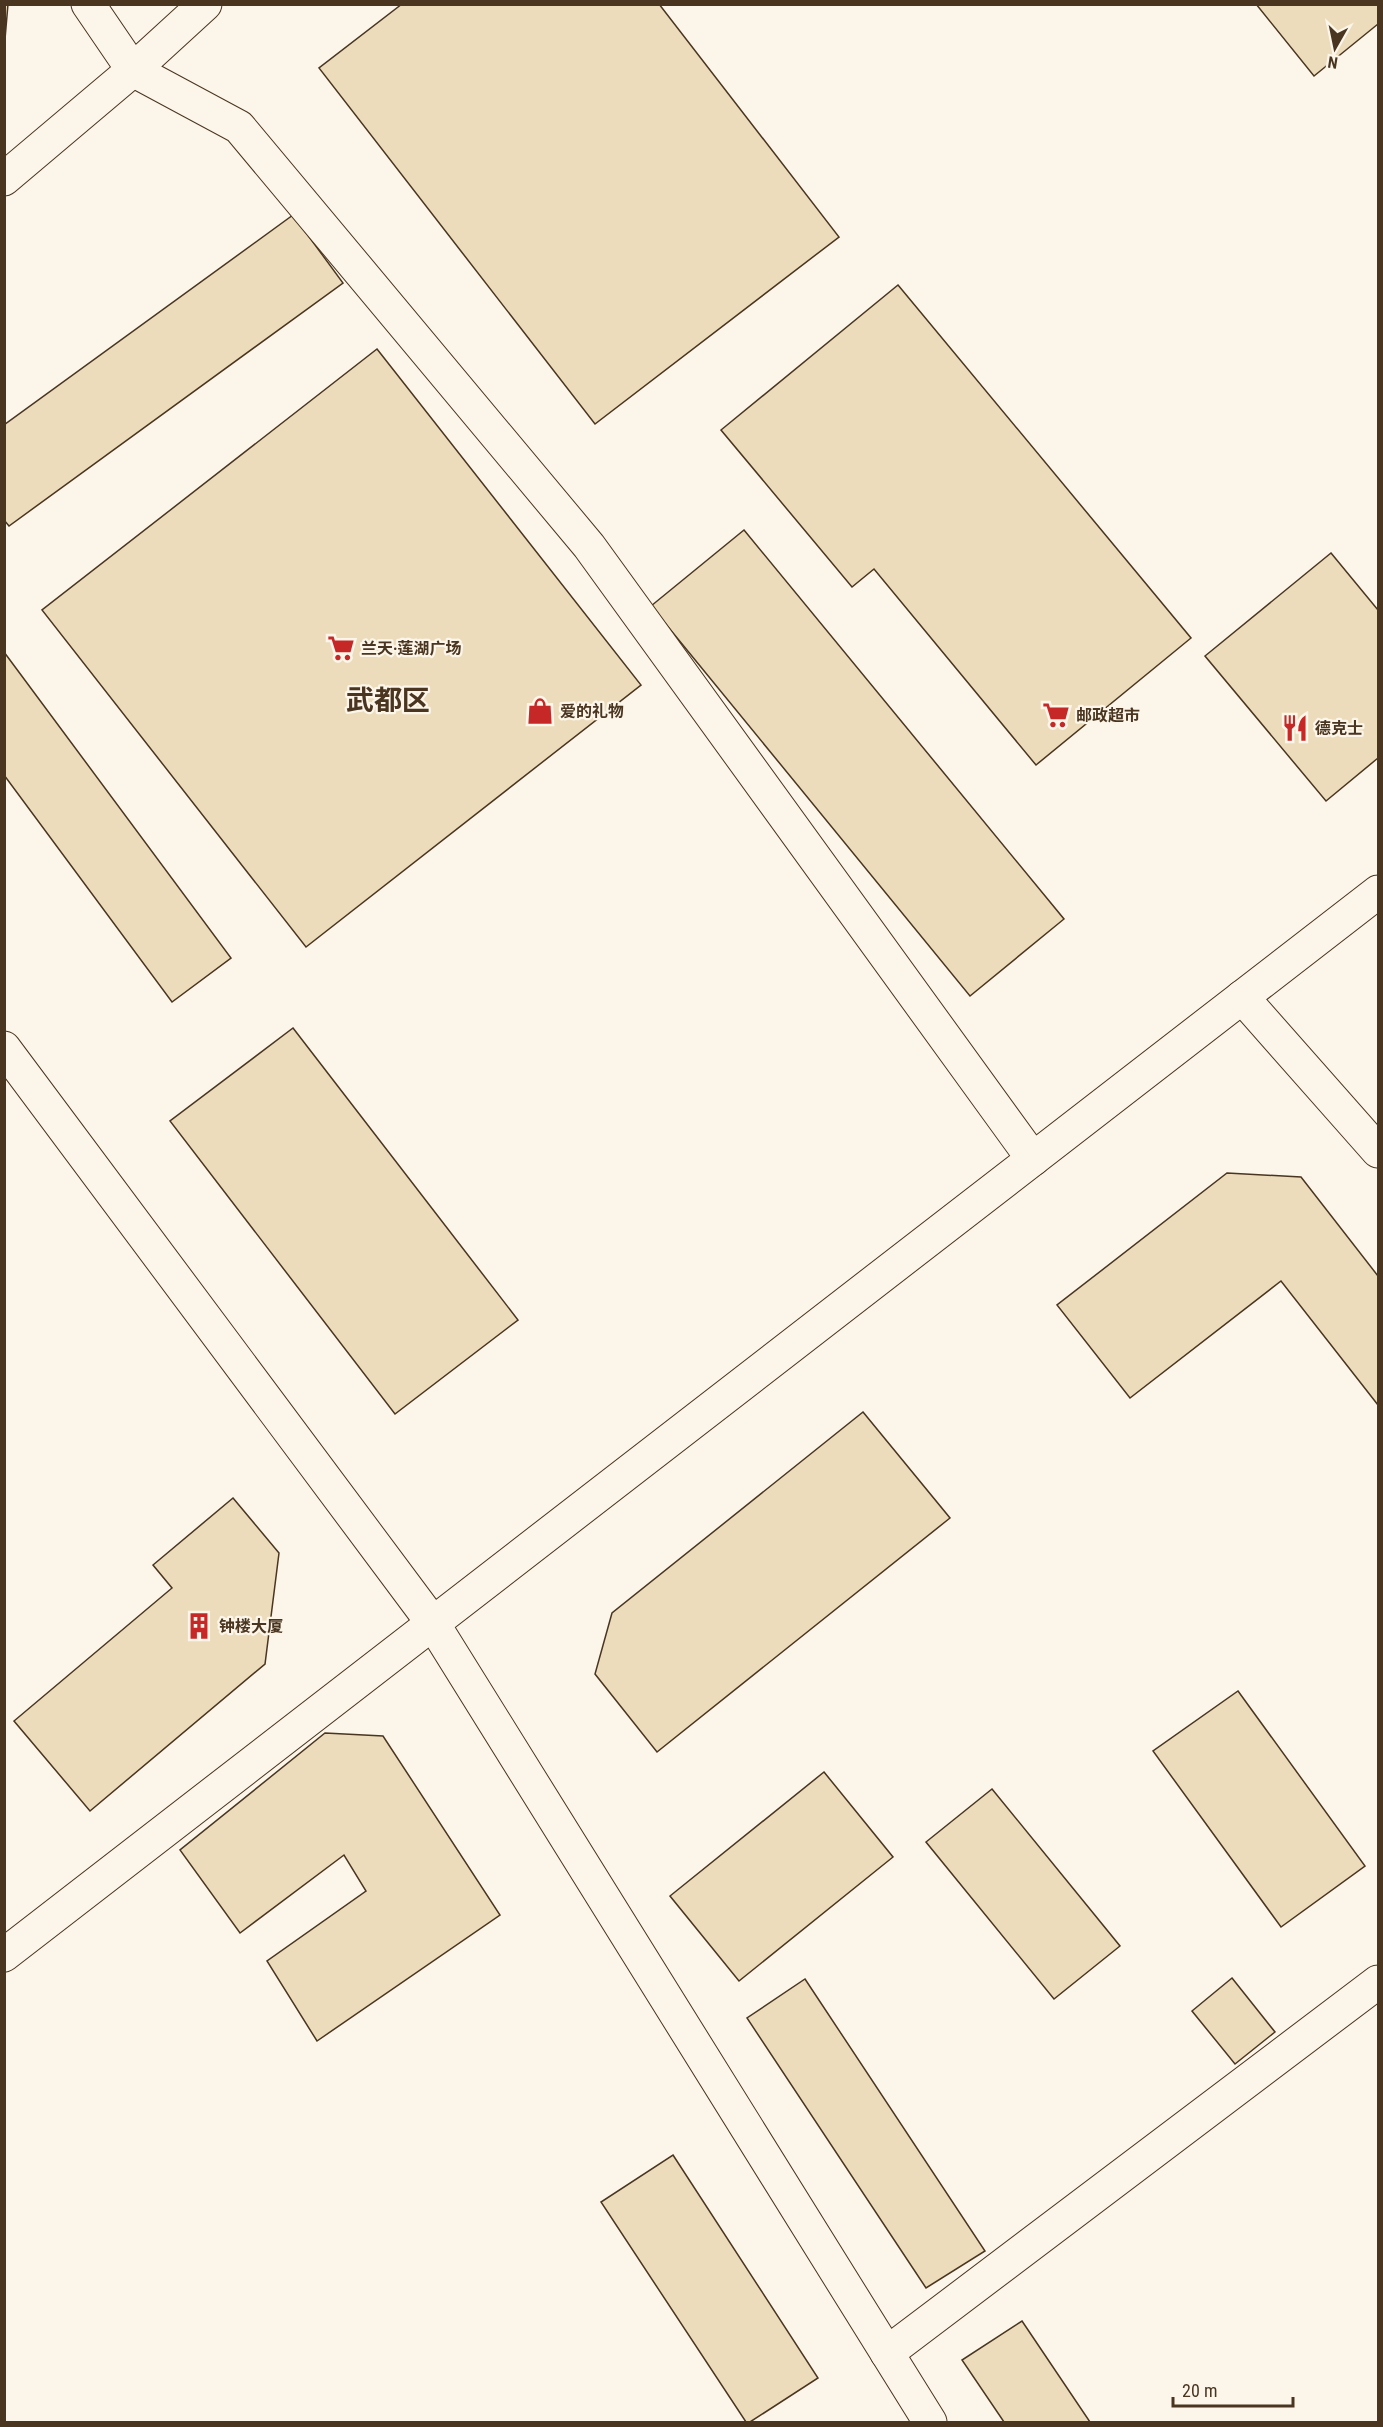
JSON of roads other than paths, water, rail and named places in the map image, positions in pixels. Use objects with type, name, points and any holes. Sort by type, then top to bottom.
[{"type":"street","points":[[88,4],[133,70],[239,127],[581,537],[1033,1159]]},
{"type":"street","points":[[4,179],[133,70],[205,4]]},
{"type":"street","points":[[4,1955],[1378,892]]},
{"type":"street","points":[[1242,997],[1378,1151]]},
{"type":"street","points":[[4,1048],[432,1622],[930,2422]]},
{"type":"street","points":[[887,2353],[1378,1982]]},
{"type":"place","name":"兰天·莲湖广场","points":[[341,648]]},
{"type":"place","name":"爱的礼物","points":[[540,711]]},
{"type":"place","name":"邮政超市","points":[[1056,715]]},
{"type":"place","name":"德克士","points":[[1295,728]]},
{"type":"place","name":"钟楼大厦","points":[[199,1626]]},
{"type":"district","name":"武都区","points":[[388,700]]}]
